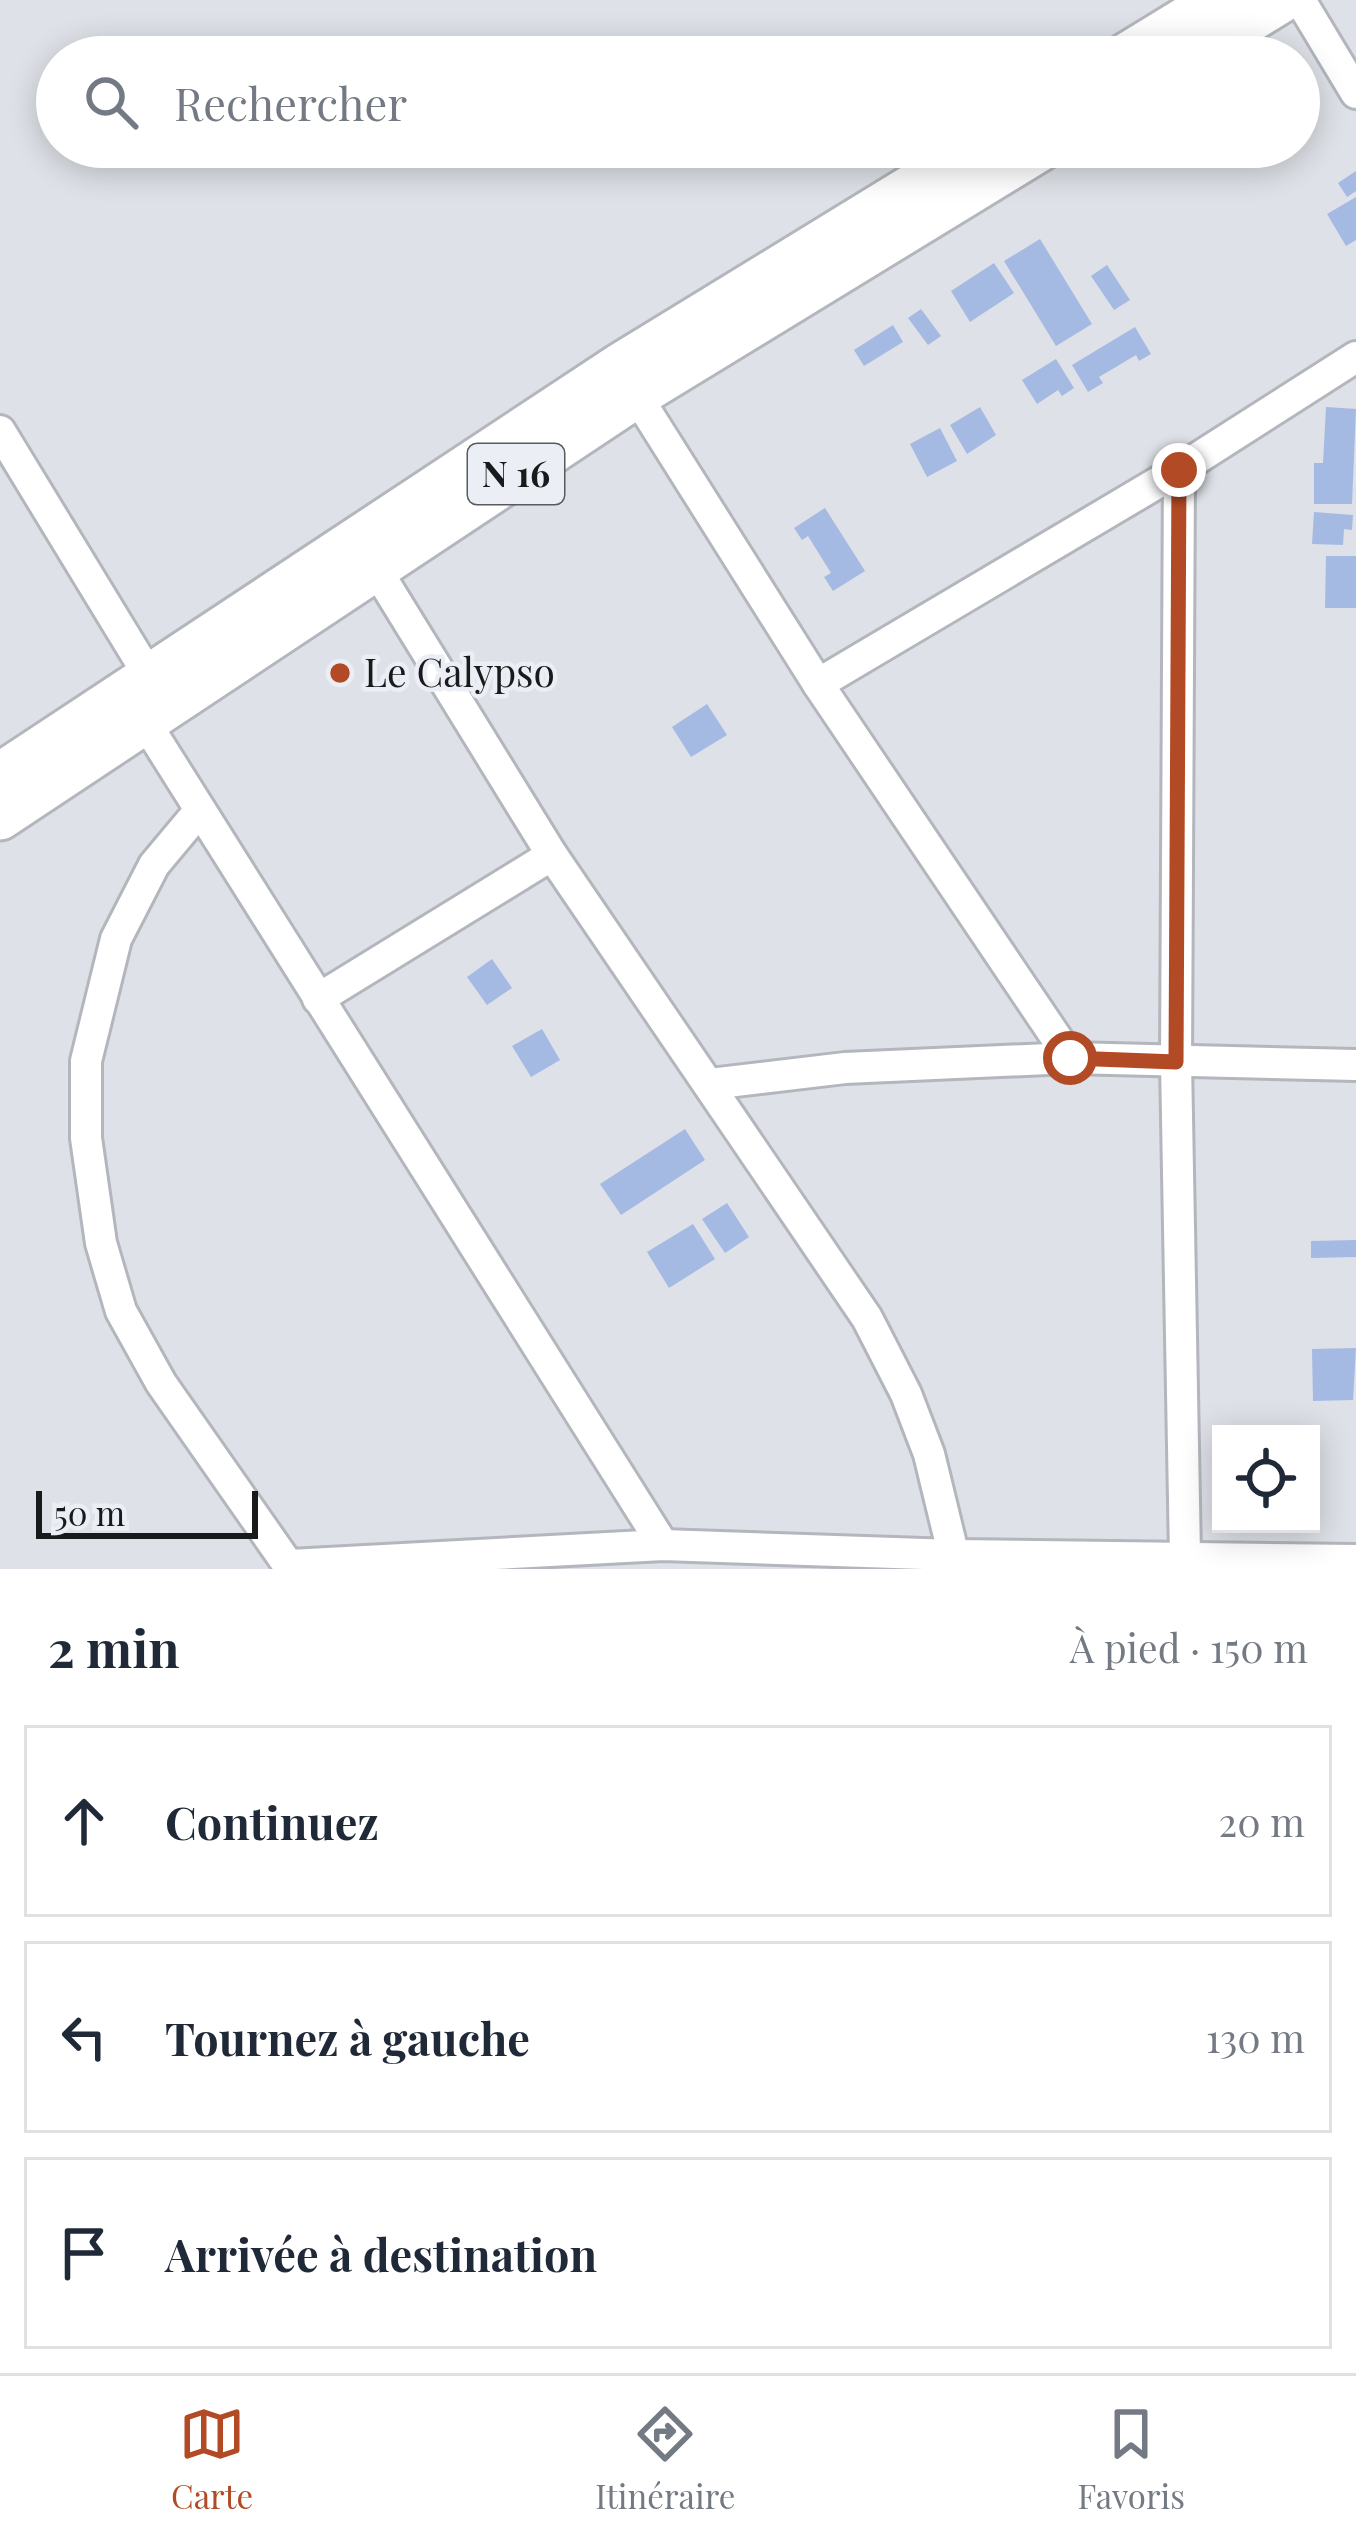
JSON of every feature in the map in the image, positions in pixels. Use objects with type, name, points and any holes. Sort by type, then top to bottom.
[{"type":"highway","points":[[1159,36],[1218,0]]},
{"type":"highway","points":[[1223,36],[1282,0]]},
{"type":"highway","name":"N 16","points":[[0,817],[148,700],[366,552],[619,367],[944,168]]},
{"type":"highway","name":"N 16","points":[[366,552],[636,395],[1008,168]]},
{"type":"highway","name":"N 16","points":[[0,776],[148,700]]},
{"type":"street","points":[[1300,0],[1356,93]]},
{"type":"street","points":[[818,683],[1179,470],[1356,357]]},
{"type":"street","points":[[636,395],[818,683],[1070,1058]]},
{"type":"street","points":[[0,431],[148,700],[200,810],[663,1545]]},
{"type":"street","points":[[1179,470],[1176,1062],[1185,1556]]},
{"type":"street","points":[[366,552],[552,855],[877,1337],[906,1394],[928,1454],[955,1562]]},
{"type":"street","points":[[200,810],[154,865],[116,939],[86,1061],[86,1138],[101,1244],[121,1311],[161,1383],[291,1567],[663,1545],[955,1562],[1185,1556],[1356,1560]]},
{"type":"street","points":[[318,999],[552,855]]},
{"type":"street","points":[[710,1084],[844,1068],[1070,1058],[1356,1065]]},
{"type":"building","points":[[1356,171],[1356,191],[1347,197],[1338,183]]},
{"type":"building","points":[[1356,197],[1356,240],[1346,246],[1327,214]]},
{"type":"building","points":[[1040,239],[1092,324],[1056,346],[1004,261]]},
{"type":"building","points":[[994,263],[1014,293],[970,322],[951,291]]},
{"type":"building","points":[[1107,265],[1130,300],[1114,310],[1091,276]]},
{"type":"building","points":[[921,309],[941,336],[928,345],[908,318]]},
{"type":"building","points":[[893,325],[903,342],[864,366],[854,350]]},
{"type":"building","points":[[1135,327],[1151,354],[1139,361],[1136,355],[1099,377],[1103,383],[1088,392],[1072,365]]},
{"type":"building","points":[[1056,359],[1074,388],[1062,396],[1058,390],[1037,404],[1022,380]]},
{"type":"building","points":[[980,407],[996,435],[967,454],[950,425]]},
{"type":"building","points":[[1326,407],[1356,409],[1352,504],[1314,504],[1314,463],[1323,463]]},
{"type":"building","points":[[940,428],[957,461],[927,477],[910,444]]},
{"type":"building","points":[[825,508],[865,571],[833,591],[824,577],[831,573],[808,536],[802,540],[794,528]]},
{"type":"building","points":[[1314,512],[1353,515],[1352,530],[1344,529],[1343,545],[1312,544]]},
{"type":"building","points":[[1326,556],[1356,556],[1356,608],[1325,608]]},
{"type":"building","points":[[707,704],[727,735],[691,757],[672,727]]},
{"type":"building","points":[[492,959],[512,988],[487,1005],[467,977]]},
{"type":"building","points":[[542,1029],[560,1060],[531,1077],[512,1046]]},
{"type":"building","points":[[685,1129],[705,1160],[621,1215],[600,1184]]},
{"type":"building","points":[[727,1203],[749,1237],[725,1253],[702,1219]]},
{"type":"building","points":[[693,1224],[715,1259],[669,1288],[647,1252]]},
{"type":"building","points":[[1356,1240],[1356,1257],[1311,1258],[1311,1241]]},
{"type":"building","points":[[1356,1348],[1353,1400],[1313,1401],[1312,1349]]},
{"type":"place","name":"Le Calypso","points":[[340,673]]},
{"type":"route","points":[[1070,1058],[1176,1062],[1179,470]]}]
